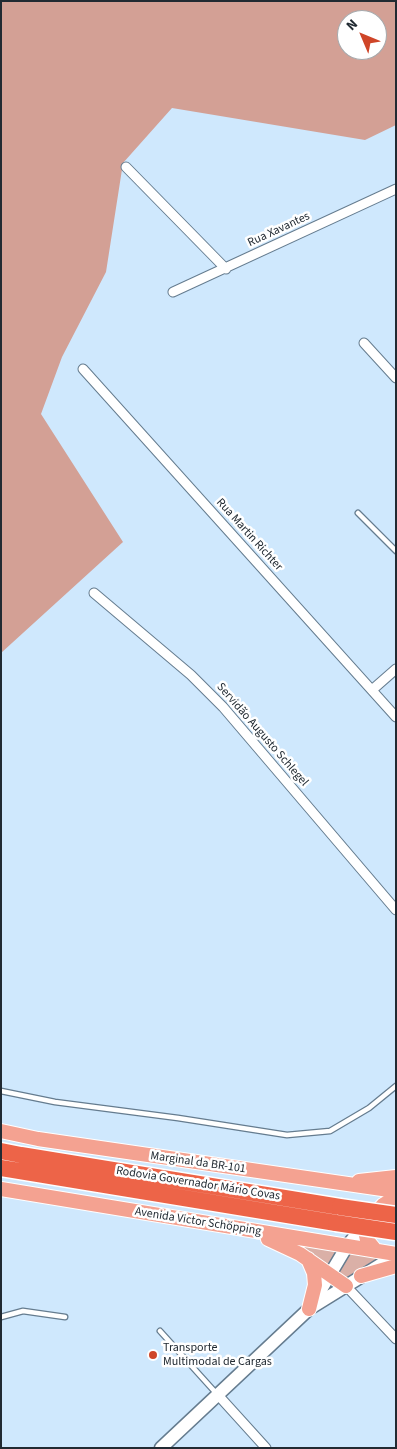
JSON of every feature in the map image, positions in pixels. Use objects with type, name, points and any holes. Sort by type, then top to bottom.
[{"type":"highway","name":"Rodovia Governador Mário Covas","points":[[1,1150],[21,1155],[396,1215]]},
{"type":"highway","name":"Rodovia Governador Mário Covas","points":[[1,1168],[396,1232]]},
{"type":"main road","name":"Marginal da BR-101","points":[[1,1131],[38,1139],[396,1191]]},
{"type":"main road","points":[[339,1183],[396,1177]]},
{"type":"main road","name":"Avenida Victor Schöpping","points":[[1,1189],[396,1254]]},
{"type":"main road","points":[[309,1309],[347,1246],[384,1204],[396,1197]]},
{"type":"main road","points":[[367,1222],[365,1236],[376,1251],[396,1250]]},
{"type":"main road","points":[[230,1227],[282,1244],[308,1259],[346,1286]]},
{"type":"main road","points":[[161,1448],[309,1309],[396,1254]]},
{"type":"main road","points":[[308,1259],[314,1273],[315,1285],[309,1309]]},
{"type":"main road","points":[[361,1276],[396,1266]]},
{"type":"street","points":[[126,167],[226,269]]},
{"type":"street","name":"Rua Xavantes","points":[[173,292],[396,189]]},
{"type":"street","points":[[364,344],[396,378]]},
{"type":"street","name":"Rua Martin Richter","points":[[83,369],[396,717]]},
{"type":"street","name":"Servidão Augusto Schlegel","points":[[94,593],[191,674],[223,707],[396,910]]},
{"type":"street","points":[[372,690],[396,669]]},
{"type":"street","points":[[346,1286],[396,1339]]},
{"type":"street","points":[[218,1395],[266,1448]]},
{"type":"lane","points":[[358,513],[396,551]]},
{"type":"lane","points":[[1,1091],[55,1102],[287,1135],[330,1131],[369,1108],[396,1086]]},
{"type":"lane","points":[[1,1317],[23,1311],[65,1317]]},
{"type":"lane","points":[[160,1331],[218,1395]]},
{"type":"shaded area","points":[[1,1],[396,1],[396,125],[365,140],[172,108],[123,163],[106,272],[62,357],[41,414],[123,542],[1,653]]},
{"type":"shaded area","points":[[290,1242],[343,1251],[329,1270]]},
{"type":"shaded area","points":[[351,1252],[385,1257],[349,1281],[339,1271]]},
{"type":"place","name":"Transporte Multimodal de Cargas","points":[[153,1355]]}]
